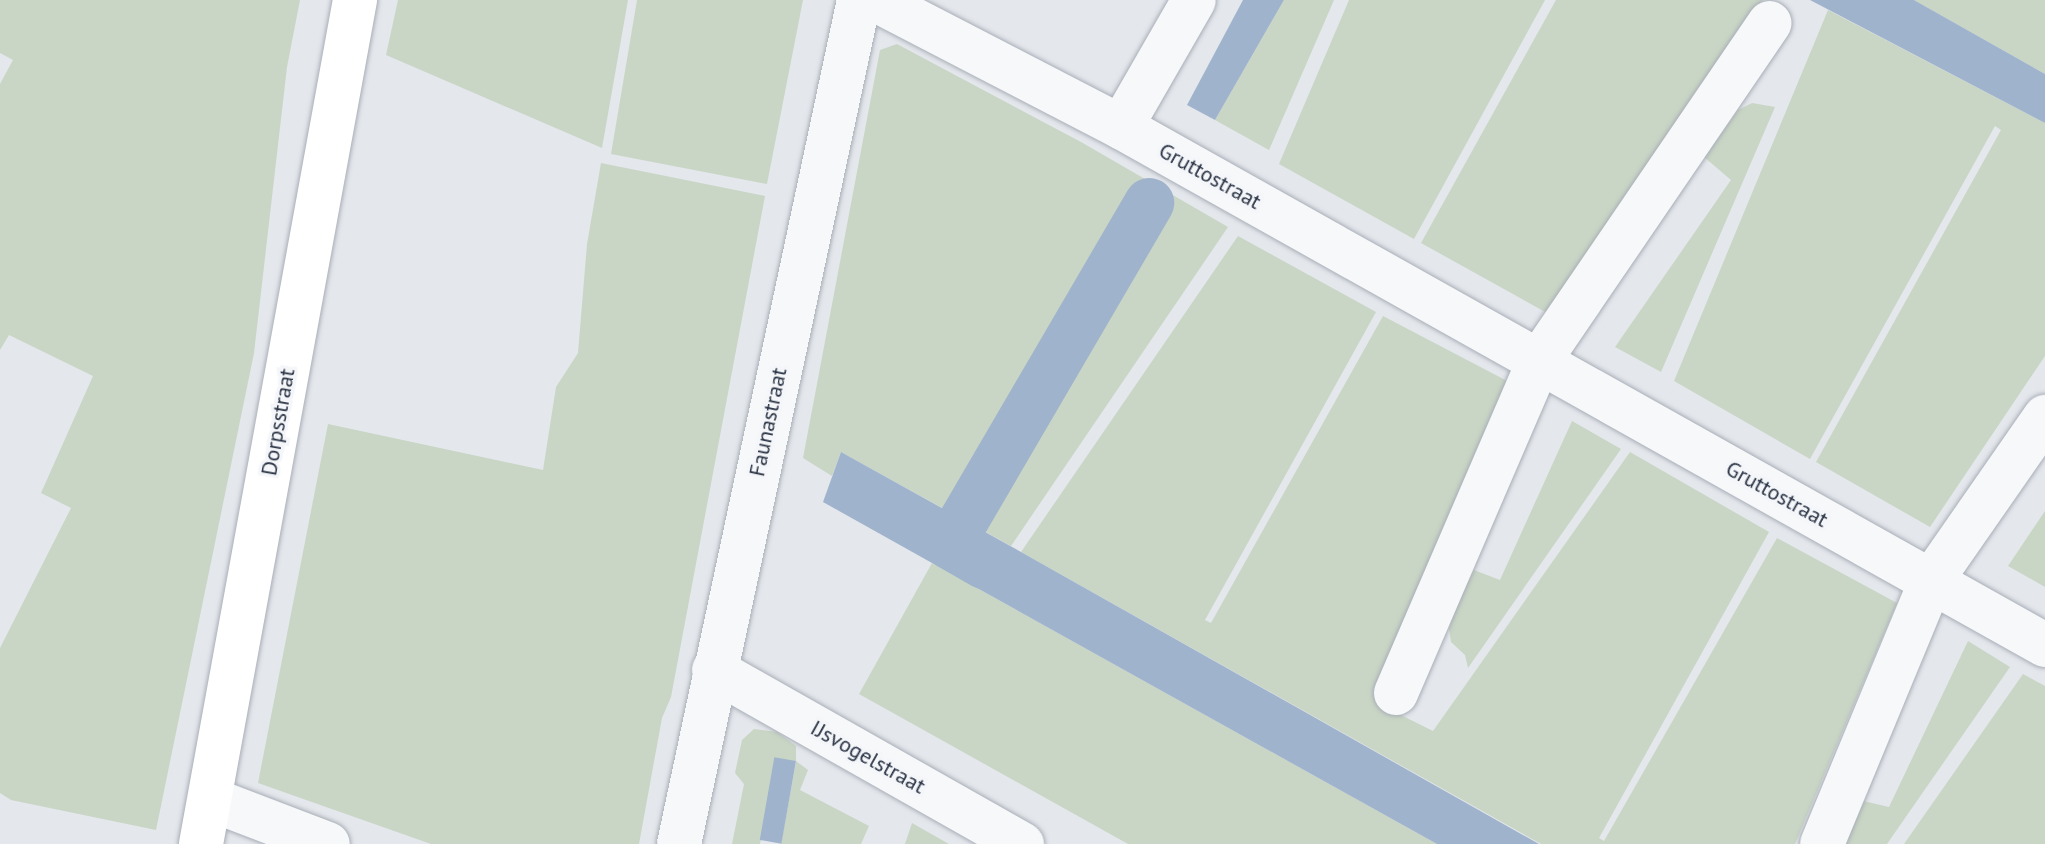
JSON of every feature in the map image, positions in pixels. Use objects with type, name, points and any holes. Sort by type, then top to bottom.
[{"type":"street","name":"Dorpsstraat","points":[[201,844],[355,0]]},
{"type":"street","name":"Faunastraat","points":[[679,844],[859,0]]},
{"type":"street","name":"Gruttostraat","points":[[876,0],[1121,127],[2045,645]]},
{"type":"street","points":[[1121,127],[1194,0]]},
{"type":"street","points":[[1396,693],[1539,361],[1770,23]]},
{"type":"street","points":[[1822,844],[1931,581],[2045,417]]},
{"type":"street","name":"IJsvogelstraat","points":[[714,670],[1022,844]]},
{"type":"street","points":[[210,799],[328,844]]},
{"type":"green space","points":[[0,0],[300,0],[287,67],[254,353],[156,830],[11,800],[0,793],[0,648],[71,508],[41,493],[93,376],[9,335],[0,350],[0,84],[13,60],[0,53]]},
{"type":"green space","points":[[398,0],[628,0],[602,148],[386,55]]},
{"type":"green space","points":[[637,0],[803,0],[767,184],[611,154]]},
{"type":"green space","points":[[1284,0],[1334,0],[1269,150],[1215,120]]},
{"type":"green space","points":[[1349,0],[1545,0],[1414,239],[1279,164]]},
{"type":"green space","points":[[1556,0],[1763,0],[1547,313],[1421,243]]},
{"type":"green space","points":[[1914,0],[2045,0],[2045,74]]},
{"type":"green space","points":[[1828,10],[2045,123],[2045,356],[1930,527],[1816,462],[2001,130],[1995,126],[1810,459],[1674,381]]},
{"type":"green space","points":[[897,44],[1081,142],[1228,227],[1011,546],[841,452],[832,476],[803,458],[880,50]]},
{"type":"green space","points":[[1752,103],[1775,107],[1661,372],[1615,347],[1731,180],[1704,157],[1738,110]]},
{"type":"green space","points":[[601,163],[765,196],[671,697],[662,718],[639,844],[431,844],[258,783],[328,424],[543,470],[556,387],[578,353],[587,244]]},
{"type":"green space","points":[[1238,236],[1376,312],[1205,620],[1211,623],[1383,316],[1511,383],[1375,702],[1433,731],[1630,452],[1769,532],[1599,838],[1604,841],[1777,538],[1897,603],[1795,844],[1541,844],[1021,552]]},
{"type":"green space","points":[[1572,421],[1621,449],[1468,668],[1465,655],[1451,642],[1449,628],[1454,610],[1474,570],[1500,580]]},
{"type":"green space","points":[[2045,511],[2045,587],[2008,566]]},
{"type":"green space","points":[[932,563],[1437,844],[1128,844],[859,694]]},
{"type":"green space","points":[[1968,641],[2010,667],[1887,844],[1841,844],[1859,800],[1889,807]]},
{"type":"green space","points":[[2023,674],[2045,686],[2045,844],[1904,844]]},
{"type":"green space","points":[[754,729],[777,732],[796,746],[796,761],[808,770],[800,790],[869,826],[861,844],[781,844],[796,762],[774,763],[760,844],[732,844],[744,784],[735,773],[742,740]]},
{"type":"green space","points":[[912,823],[949,844],[905,844]]},
{"type":"water","points":[[1243,0],[1284,0],[1215,120],[1187,105]]},
{"type":"water","points":[[1810,0],[1914,0],[2045,74],[2045,123]]},
{"type":"water","points":[[841,452],[1539,844],[1437,844],[823,502]]},
{"type":"water","points":[[774,757],[796,761],[781,844],[760,840]]},
{"type":"waterway","points":[[984,564],[950,544],[1149,203]]}]
